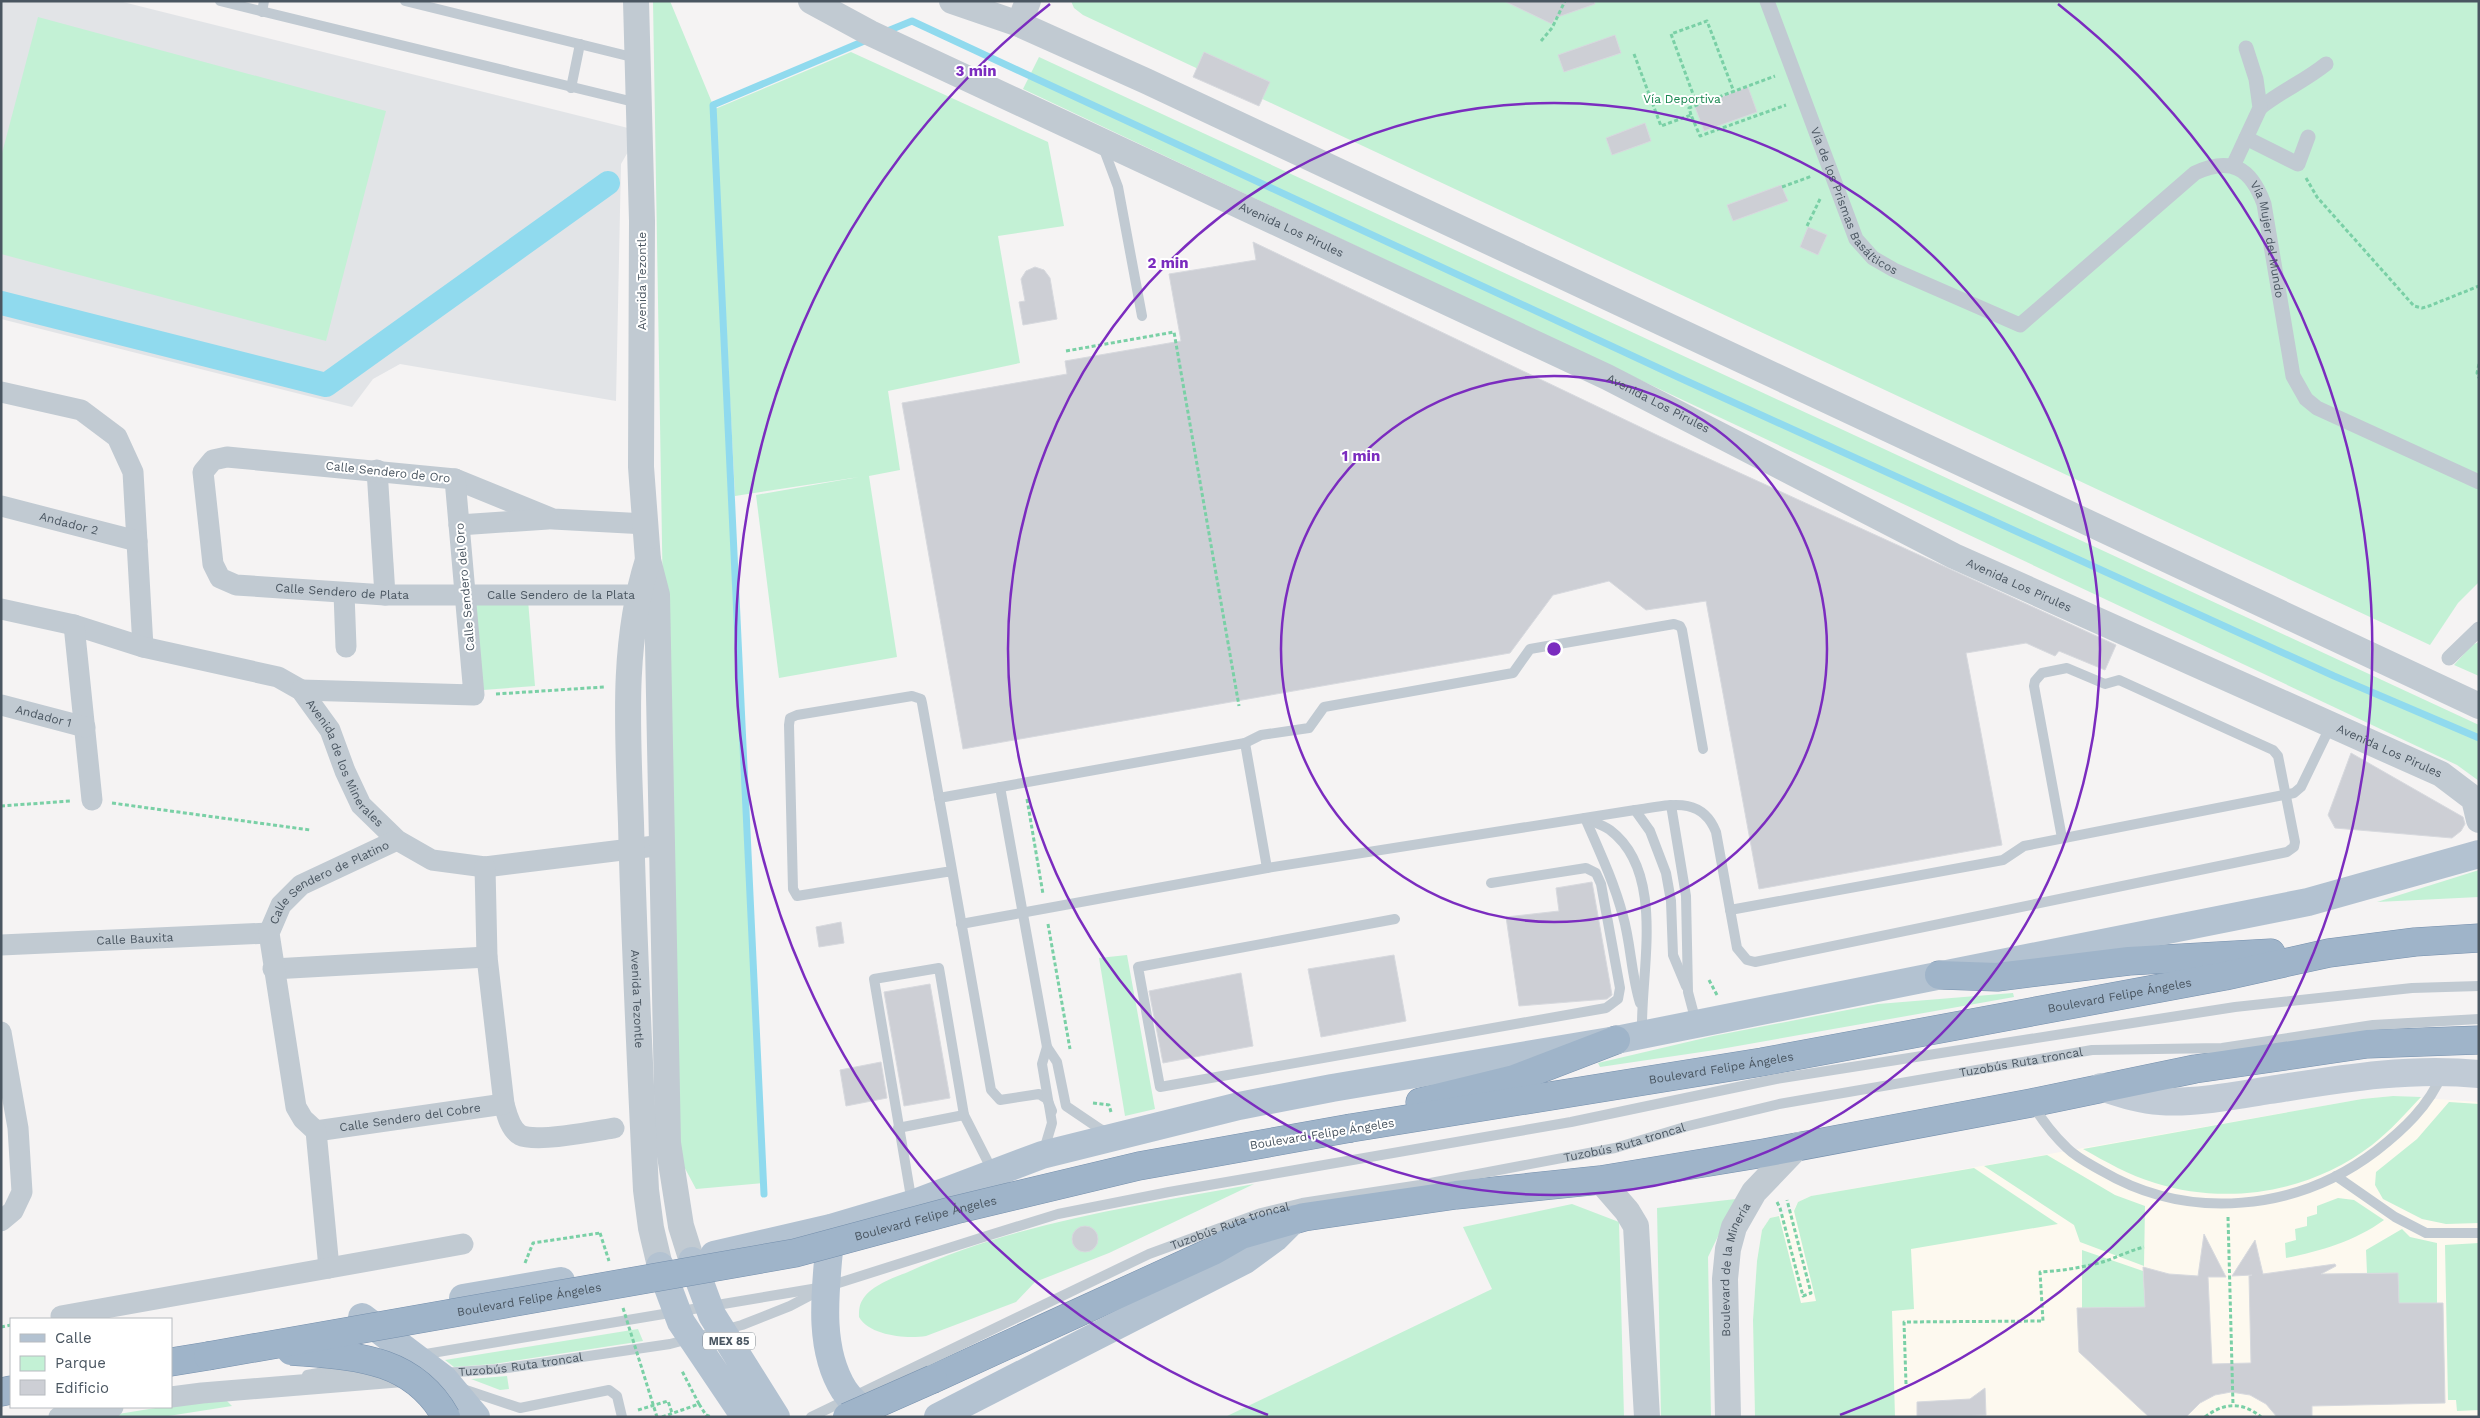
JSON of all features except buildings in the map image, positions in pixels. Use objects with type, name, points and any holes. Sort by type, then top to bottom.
[{"type":"highway","name":"Boulevard Felipe Ángeles","points":[[172,1362],[795,1253],[955,1210],[1139,1166],[1351,1128],[1762,1062],[2226,976],[2329,953],[2414,942],[2479,938]]},
{"type":"highway","points":[[1939,975],[1997,976],[2129,961],[2255,953],[2329,953]]},
{"type":"highway","points":[[1351,1128],[1421,1101],[1514,1079],[1616,1040]]},
{"type":"highway","points":[[849,1408],[1213,1251],[1241,1235],[1294,1219],[1456,1195],[1600,1180],[1764,1153],[2031,1103],[2195,1069],[2367,1044],[2479,1040]]},
{"type":"highway","points":[[254,1347],[363,1357],[401,1370],[429,1393],[446,1417]]},
{"type":"main road","name":"Boulevard Felipe Ángeles","points":[[172,1352],[515,1288],[692,1260],[830,1228],[912,1204],[1042,1155],[1116,1135],[1239,1106],[1332,1088],[1616,1040],[1696,1022],[2308,902],[2471,856]]},
{"type":"main road","points":[[2101,1087],[2134,1097],[2162,1102],[2225,1097],[2393,1072],[2444,1071],[2479,1074]]},
{"type":"main road","points":[[938,1417],[1245,1260],[1275,1238],[1294,1219]]},
{"type":"main road","points":[[830,1228],[826,1287],[827,1341],[849,1408],[872,1417]]},
{"type":"main road","name":"Avenida Tezontle","points":[[692,1260],[709,1307],[776,1417]]},
{"type":"main road","name":"Avenida Tezontle","points":[[660,1266],[678,1312],[745,1417]]},
{"type":"main road","points":[[362,1317],[440,1376],[463,1399],[476,1417]]},
{"type":"street","name":"Avenida Tezontle","points":[[636,1],[636,58],[642,221],[642,467],[648,560],[647,595],[663,845],[668,1143],[681,1226],[692,1260]]},
{"type":"street","points":[[952,1],[1023,13],[1146,81],[2479,706]]},
{"type":"street","name":"Vía de los Prismas Basálticos","points":[[1767,1],[1856,239],[1873,258],[1894,270],[2020,326],[2195,173],[2210,166],[2222,164],[2233,166]]},
{"type":"street","name":"Avenida Los Pirules","points":[[819,2],[870,33],[1040,114],[1607,377],[1954,556],[2441,774],[2474,799],[2479,820]]},
{"type":"street","points":[[2246,48],[2256,79],[2260,108]]},
{"type":"street","points":[[2233,166],[2260,108],[2278,93],[2326,64]]},
{"type":"street","points":[[2246,138],[2298,164],[2308,137]]},
{"type":"street","name":"Vía Mujer del Mundo","points":[[2233,166],[2248,175],[2258,187],[2264,204],[2293,376],[2306,399],[2317,408],[2479,482]]},
{"type":"street","points":[[1,392],[80,410],[117,437],[133,472],[144,647]]},
{"type":"street","name":"Calle Sendero de Oro","points":[[220,578],[214,564],[204,472],[213,460],[227,457],[455,479],[554,519],[646,524]]},
{"type":"street","points":[[376,470],[385,595]]},
{"type":"street","name":"Calle Sendero del Oro","points":[[455,479],[474,695]]},
{"type":"street","name":"Andador 2","points":[[1,506],[138,541]]},
{"type":"street","points":[[460,525],[554,519]]},
{"type":"street","name":"Calle Sendero de Plata","points":[[220,578],[236,585],[385,595],[466,593]]},
{"type":"street","points":[[344,592],[346,647]]},
{"type":"street","name":"Calle Sendero de la Plata","points":[[466,593],[647,595]]},
{"type":"street","name":"Avenida Tezontle","points":[[647,595],[627,686],[631,848],[646,1190],[650,1228],[660,1266]]},
{"type":"street","name":"Avenida de los Minerales","points":[[1,608],[74,625],[144,647],[278,678],[301,690],[330,730],[345,771],[362,805],[397,840],[432,860],[485,867],[663,845]]},
{"type":"street","points":[[74,625],[92,800]]},
{"type":"street","points":[[2449,658],[2479,629]]},
{"type":"street","points":[[301,690],[474,695]]},
{"type":"street","name":"Andador 1","points":[[1,705],[85,727]]},
{"type":"street","points":[[2471,856],[2479,828]]},
{"type":"street","name":"Calle Sendero de Platino","points":[[268,933],[281,905],[301,885],[397,840]]},
{"type":"street","points":[[485,867],[487,957],[504,1104],[508,1121],[520,1135],[542,1138],[614,1128]]},
{"type":"street","points":[[268,933],[296,1108],[303,1119],[316,1131],[329,1268]]},
{"type":"street","name":"Calle Bauxita","points":[[1,945],[268,933]]},
{"type":"street","points":[[273,969],[487,957]]},
{"type":"street","points":[[1,1032],[10,1128],[22,1192],[13,1211],[1,1220]]},
{"type":"street","name":"Calle Sendero del Cobre","points":[[316,1131],[504,1104]]},
{"type":"street","name":"Boulevard de la Minería","points":[[1728,1417],[1725,1279],[1728,1249],[1734,1227],[1754,1192],[1799,1145]]},
{"type":"street","points":[[1600,1180],[1627,1211],[1636,1226],[1647,1417]]},
{"type":"street","points":[[61,1316],[463,1244]]},
{"type":"street","name":"Tuzobús Ruta troncal","points":[[172,1397],[202,1393],[440,1376]]},
{"type":"street","points":[[59,1417],[108,1408]]},
{"type":"lane","points":[[220,1],[571,88],[639,103]]},
{"type":"lane","points":[[262,12],[264,1]]},
{"type":"lane","points":[[405,1],[636,58]]},
{"type":"lane","points":[[571,88],[580,44]]},
{"type":"lane","points":[[1101,141],[1118,187],[1142,316]]},
{"type":"lane","points":[[939,798],[1245,743],[1260,736],[1309,728],[1324,706],[1506,675],[1513,673],[1530,649],[1674,624],[1680,626],[1682,630],[1703,749]]},
{"type":"lane","points":[[962,924],[1267,868],[1671,805],[1691,806],[1704,812],[1712,821],[1716,832],[1737,948],[1747,960],[1755,962],[2287,852],[2294,847],[2295,842],[2278,756],[2273,750],[2119,680],[2105,684],[2067,668],[2042,673],[2035,681],[2034,686],[2062,838]]},
{"type":"lane","points":[[952,871],[801,897],[797,896],[793,889],[790,718],[797,715],[917,696],[922,703],[962,924],[991,1090],[1000,1100],[1039,1094],[1047,1099],[1052,1111]]},
{"type":"lane","points":[[1730,910],[2003,860],[2024,846],[2294,793],[2301,787],[2331,725]]},
{"type":"lane","points":[[1245,743],[1267,868]]},
{"type":"lane","points":[[1000,787],[1048,1047],[1057,1062],[1066,1106],[1100,1129],[1116,1135]]},
{"type":"lane","points":[[1671,805],[1686,896],[1688,992]]},
{"type":"lane","points":[[1635,810],[1650,831],[1666,873],[1671,901],[1673,955],[1688,992],[1696,1022]]},
{"type":"lane","points":[[1585,818],[1609,829],[1623,844],[1637,869],[1644,894],[1646,979],[1641,1005],[1642,1033]]},
{"type":"lane","points":[[1585,818],[1624,917],[1633,979],[1641,1005]]},
{"type":"lane","points":[[1395,919],[1138,967],[1160,1087],[1606,1008],[1618,999],[1620,988],[1601,884],[1596,873],[1586,868],[1491,883]]},
{"type":"lane","points":[[912,1204],[874,979],[939,968],[964,1115],[993,1173]]},
{"type":"lane","name":"Tuzobús Ruta troncal","points":[[202,1393],[826,1287],[1058,1214],[1179,1190],[1572,1122],[1776,1079],[2235,1007],[2412,988],[2479,986]]},
{"type":"lane","name":"Tuzobús Ruta troncal","points":[[811,1417],[849,1408],[1148,1254],[1230,1222],[1294,1205],[1420,1185],[1615,1148],[1688,1126],[1779,1104],[2092,1050],[2222,1048],[2373,1025],[2479,1019]]},
{"type":"lane","points":[[1042,1155],[1051,1132],[1052,1111],[1042,1064],[1048,1047]]},
{"type":"lane","points":[[2031,1103],[2047,1127],[2074,1154],[2110,1175],[2158,1195],[2207,1203],[2234,1204],[2291,1195],[2336,1176],[2365,1159],[2408,1122],[2434,1094],[2444,1071]]},
{"type":"lane","points":[[898,1128],[964,1115]]},
{"type":"lane","points":[[2336,1176],[2395,1218],[2426,1233],[2479,1233]]},
{"type":"lane","name":"Tuzobús Ruta troncal","points":[[440,1376],[670,1344],[722,1330],[790,1306],[826,1287]]},
{"type":"lane","points":[[440,1376],[472,1393],[520,1408],[609,1390],[617,1396],[622,1416]]},
{"type":"path","points":[[1541,41],[1552,28],[1565,1]]},
{"type":"path","points":[[1697,105],[1671,34],[1708,21],[1734,92]]},
{"type":"path","points":[[1634,54],[1661,126],[1692,115]]},
{"type":"path","points":[[1793,70],[1689,108],[1700,136],[1803,98]]},
{"type":"path","points":[[2298,164],[2317,197],[2414,306],[2422,308],[2429,306],[2479,286]]},
{"type":"path","points":[[1782,187],[1830,170]]},
{"type":"path","points":[[1066,351],[1174,332],[1239,706]]},
{"type":"path","points":[[2479,364],[2477,373],[2479,378]]},
{"type":"path","points":[[474,695],[627,686]]},
{"type":"path","points":[[1024,782],[1071,1058]]},
{"type":"path","points":[[1,806],[92,800],[310,830]]},
{"type":"path","points":[[1088,1103],[1109,1105],[1116,1135]]},
{"type":"path","points":[[1780,1208],[1803,1296],[1811,1293],[1787,1200]]},
{"type":"path","points":[[2228,1218],[2233,1406]]},
{"type":"path","points":[[534,1243],[600,1233],[612,1271]]},
{"type":"path","points":[[1906,1384],[1904,1322],[2043,1321],[2040,1272],[2066,1270],[2101,1262],[2125,1252],[2144,1247]]},
{"type":"path","points":[[621,1299],[657,1417]]},
{"type":"path","points":[[682,1369],[683,1376],[699,1404],[706,1415],[710,1417]]},
{"type":"path","points":[[622,1416],[668,1401],[672,1413]]},
{"type":"path","points":[[662,1417],[699,1404]]},
{"type":"path","points":[[2205,1417],[2215,1409],[2233,1406],[2241,1406],[2260,1417]]},
{"type":"shaded area","points":[[1,1],[119,1],[640,131],[621,164],[616,401],[400,364],[373,379],[352,407],[1,319]]},
{"type":"shaded area","points":[[2393,1096],[2479,1102],[2479,1417],[1755,1417],[1753,1320],[1757,1261],[1762,1230],[1770,1218],[1793,1211],[1798,1202],[1811,1196],[2362,1099]]},
{"type":"green space","points":[[653,1],[670,1],[713,105],[764,1183],[696,1189],[672,1144]]},
{"type":"green space","name":"Vía Deportiva","points":[[1071,1],[2479,1],[2479,582],[2458,603],[2430,645],[1083,15],[1074,8]]},
{"type":"green space","points":[[38,17],[386,111],[326,341],[1,254],[1,157]]},
{"type":"green space","points":[[851,52],[1048,142],[1064,226],[998,236],[1020,363],[888,391],[900,470],[869,476],[897,657],[779,678],[756,495],[859,477],[735,496],[715,109]]},
{"type":"green space","points":[[1039,57],[2479,725],[2479,781],[2457,765],[1023,89]]},
{"type":"green space","points":[[528,600],[535,686],[483,690],[475,604]]},
{"type":"green space","points":[[2479,642],[2479,676],[2454,665],[2472,645]]},
{"type":"green space","points":[[2479,870],[2479,897],[2377,902]]},
{"type":"green space","points":[[1127,955],[1155,1109],[1125,1116],[1099,958]]},
{"type":"green space","points":[[2013,993],[2014,997],[1715,1050],[1600,1067],[1598,1063],[1713,1036],[1878,1004]]},
{"type":"green space","points":[[2393,1096],[2421,1097],[2379,1140],[2348,1161],[2323,1174],[2296,1184],[2268,1190],[2240,1193],[2211,1193],[2183,1190],[2136,1176],[2083,1149],[2362,1099]]},
{"type":"green space","points":[[2449,1102],[2479,1104],[2479,1223],[2446,1224],[2422,1219],[2383,1199],[2375,1185],[2376,1172],[2417,1139]]},
{"type":"green space","points":[[2047,1155],[2115,1195],[2145,1206],[2144,1266],[2080,1242],[2074,1225],[1984,1166]]},
{"type":"green space","points":[[1974,1168],[2058,1224],[1911,1249],[1914,1309],[1892,1311],[1895,1417],[1755,1417],[1753,1320],[1757,1261],[1762,1230],[1770,1218],[1779,1216],[1801,1303],[1816,1301],[1794,1211],[1798,1202],[1811,1196]]},
{"type":"green space","points":[[1254,1184],[1109,1253],[1035,1282],[1016,1302],[926,1336],[890,1335],[871,1328],[859,1317],[862,1301],[877,1286],[949,1255],[992,1240],[1078,1217]]},
{"type":"green space","points":[[2338,1198],[2354,1200],[2384,1220],[2361,1234],[2337,1244],[2286,1258],[2285,1243],[2296,1240],[2295,1229],[2307,1226],[2307,1217],[2317,1214],[2317,1206]]},
{"type":"green space","points":[[1736,1199],[1708,1257],[1711,1417],[1661,1417],[1657,1208]]},
{"type":"green space","points":[[1572,1204],[1619,1222],[1624,1417],[1225,1417],[1492,1289],[1463,1227]]},
{"type":"green space","points":[[2402,1229],[2410,1237],[2437,1243],[2437,1303],[2399,1303],[2398,1273],[2367,1273],[2366,1250]]},
{"type":"green space","points":[[2479,1243],[2479,1410],[2457,1411],[2456,1400],[2448,1400],[2445,1245]]},
{"type":"green space","points":[[2082,1250],[2143,1271],[2145,1307],[2082,1308]]},
{"type":"green space","points":[[638,1329],[643,1341],[494,1364],[454,1367],[445,1360]]},
{"type":"green space","points":[[507,1376],[509,1389],[500,1390],[471,1379]]},
{"type":"green space","points":[[223,1397],[232,1406],[162,1417],[100,1417],[155,1408],[172,1408],[172,1405]]},
{"type":"waterway","points":[[885,32],[912,21],[1680,378],[2334,676],[2479,738]]},
{"type":"waterway","points":[[764,1194],[713,105],[869,39]]},
{"type":"waterway","points":[[1,303],[326,385],[608,183]]}]
